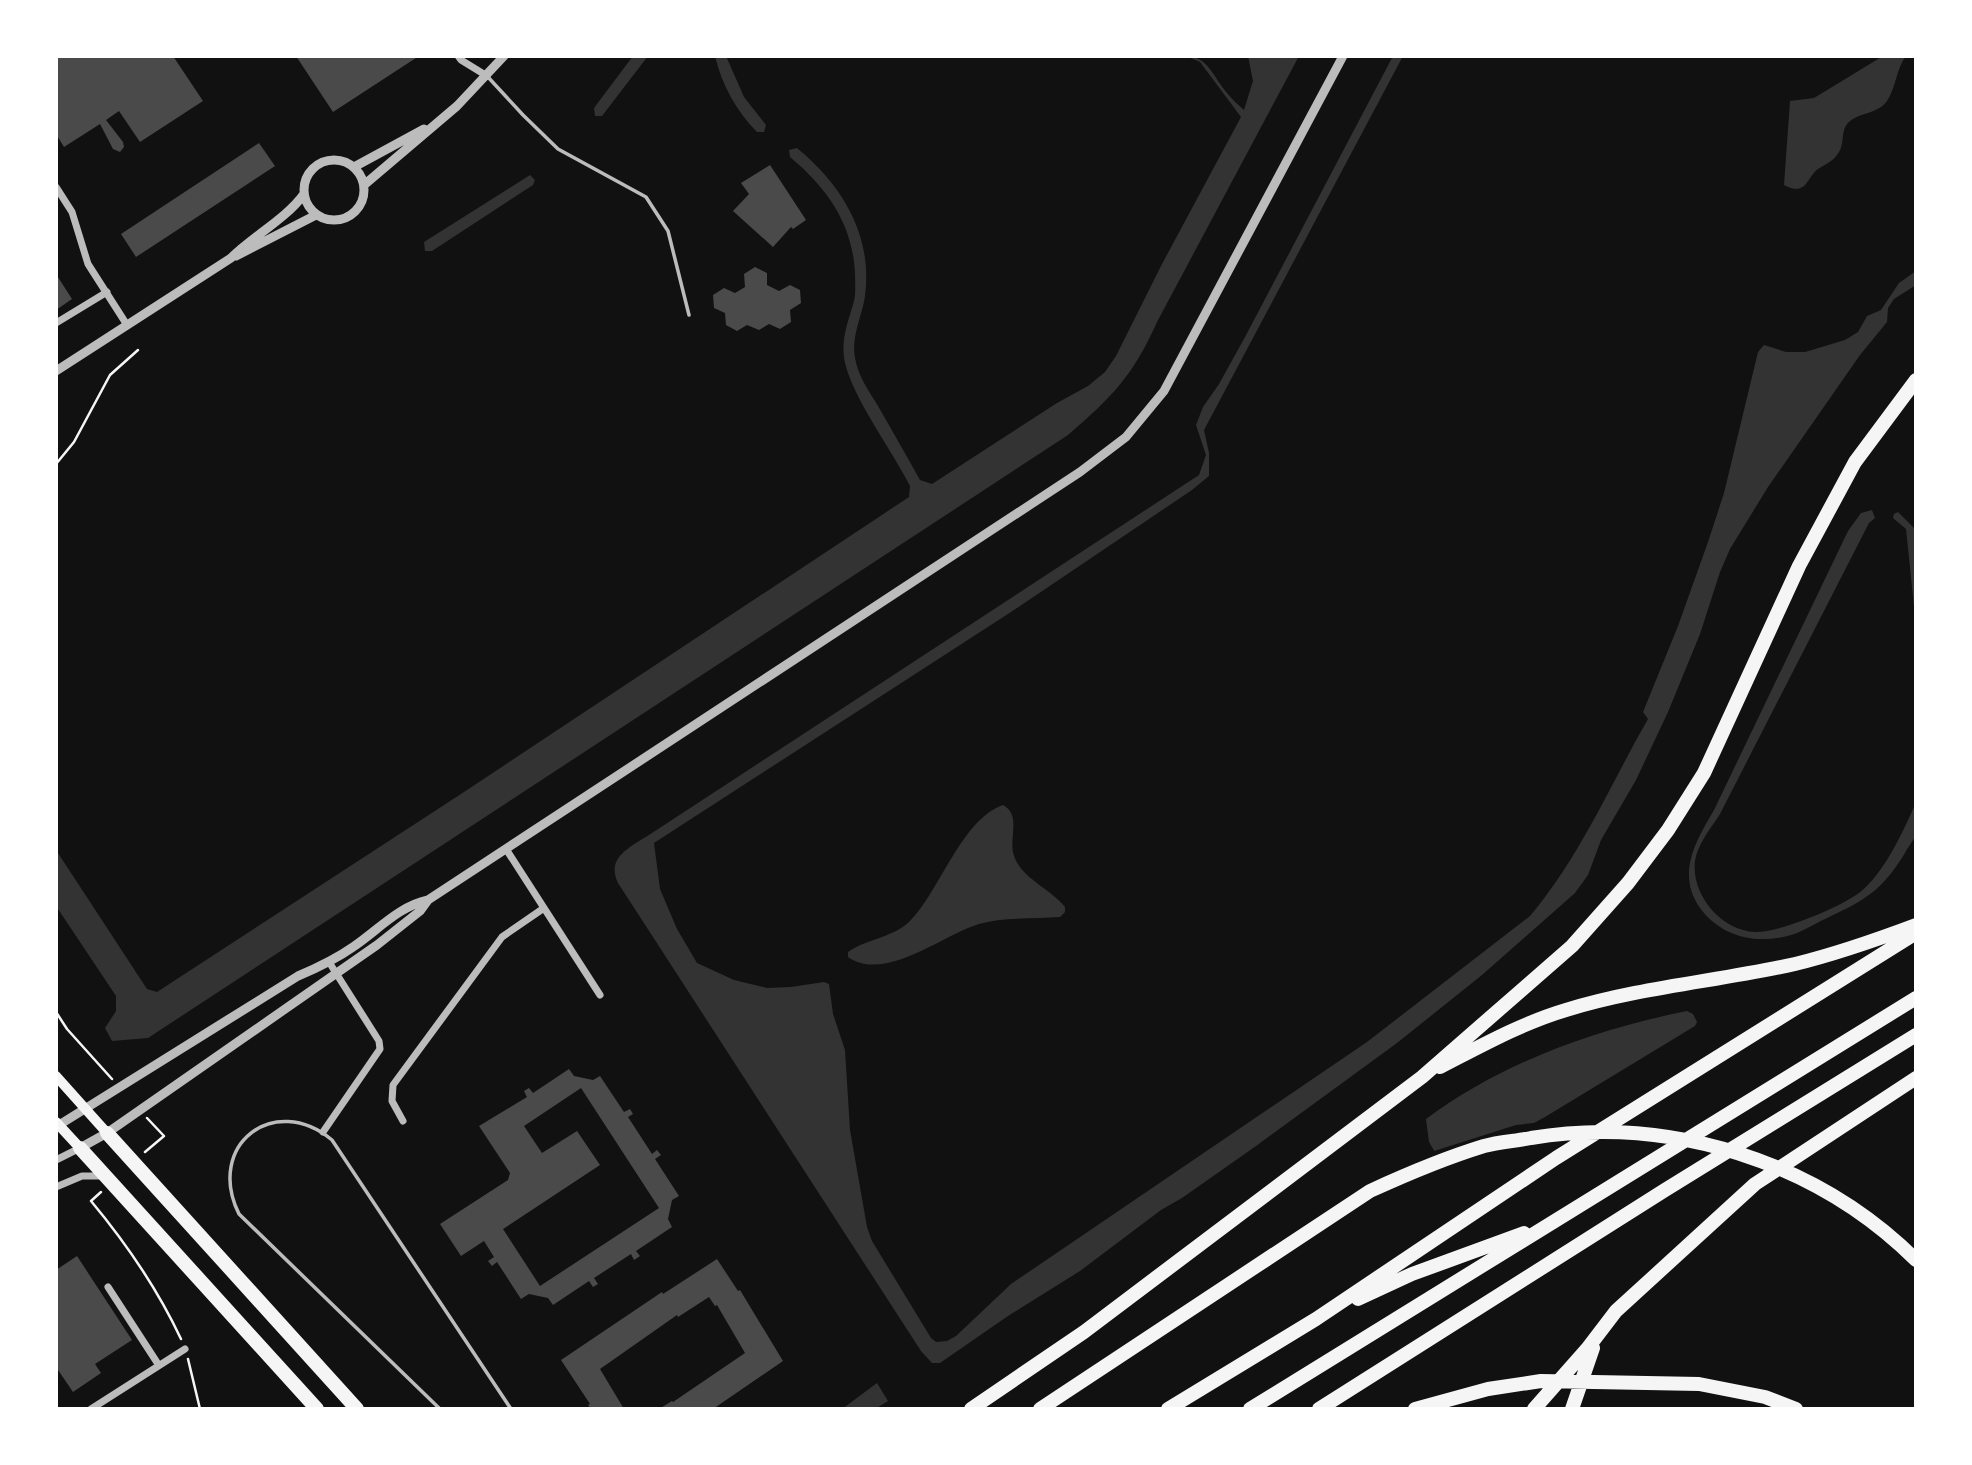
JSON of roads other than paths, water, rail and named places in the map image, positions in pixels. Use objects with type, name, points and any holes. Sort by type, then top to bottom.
[{"type":"highway","points":[[971,1409],[1084,1332],[1422,1077],[1572,946],[1628,883],[1668,830],[1704,773],[1799,566],[1855,462],[1916,380]]},
{"type":"highway","points":[[1422,1077],[1506,1034],[1564,1010],[1653,989],[1793,964],[1850,950],[1916,925]]},
{"type":"highway","points":[[1168,1409],[1315,1319],[1556,1158],[1916,933]]},
{"type":"highway","points":[[1250,1409],[1916,998]]},
{"type":"highway","points":[[1319,1409],[1916,1035]]},
{"type":"highway","points":[[1534,1409],[1587,1349],[1616,1311],[1755,1184],[1916,1079]]},
{"type":"highway","points":[[1040,1409],[1370,1191],[1404,1175],[1486,1146],[1550,1135],[1593,1131],[1630,1132],[1712,1145],[1750,1157],[1794,1174],[1843,1202],[1871,1221],[1916,1260]]},
{"type":"highway","points":[[107,1133],[357,1409]]},
{"type":"highway","points":[[80,1148],[317,1409]]},
{"type":"highway","points":[[1315,1319],[1412,1274],[1552,1222]]},
{"type":"highway","points":[[1572,1409],[1592,1349],[1616,1311]]},
{"type":"highway","points":[[1415,1409],[1488,1389],[1541,1381],[1655,1381],[1712,1386],[1765,1397],[1796,1409]]},
{"type":"main road","points":[[56,1076],[107,1133]]},
{"type":"main road","points":[[57,1125],[80,1148]]},
{"type":"street","points":[[458,56],[487,76]]},
{"type":"street","points":[[364,185],[487,76],[504,56]]},
{"type":"street","points":[[56,1160],[107,1133],[377,945],[420,911],[428,900],[1080,472],[1126,437],[1164,391],[1343,56]]},
{"type":"street","points":[[354,167],[438,121]]},
{"type":"street","points":[[231,258],[248,241],[297,204],[304,194],[306,177],[319,164],[337,160],[354,167],[364,185],[363,200],[351,215],[332,220],[316,215],[310,209],[304,194]]},
{"type":"street","points":[[56,187],[72,212],[88,264],[127,325]]},
{"type":"street","points":[[56,371],[231,258],[316,215]]},
{"type":"street","points":[[56,323],[107,292]]},
{"type":"street","points":[[506,849],[600,995]]},
{"type":"street","points":[[57,1125],[86,1110],[299,976],[329,962],[416,902],[428,900]]},
{"type":"street","points":[[403,1121],[391,1101],[393,1085],[502,937],[544,908]]},
{"type":"street","points":[[323,1132],[380,1049],[379,1041],[329,962]]},
{"type":"street","points":[[56,1187],[82,1176],[105,1176]]},
{"type":"street","points":[[108,1287],[159,1364]]},
{"type":"street","points":[[91,1409],[185,1349]]},
{"type":"lane","points":[[487,76],[558,149],[646,197],[668,231],[690,314]]},
{"type":"lane","points":[[440,1409],[239,1214],[232,1201],[230,1168],[240,1144],[251,1133],[271,1123],[292,1121],[309,1124],[332,1140],[510,1409]]}]
